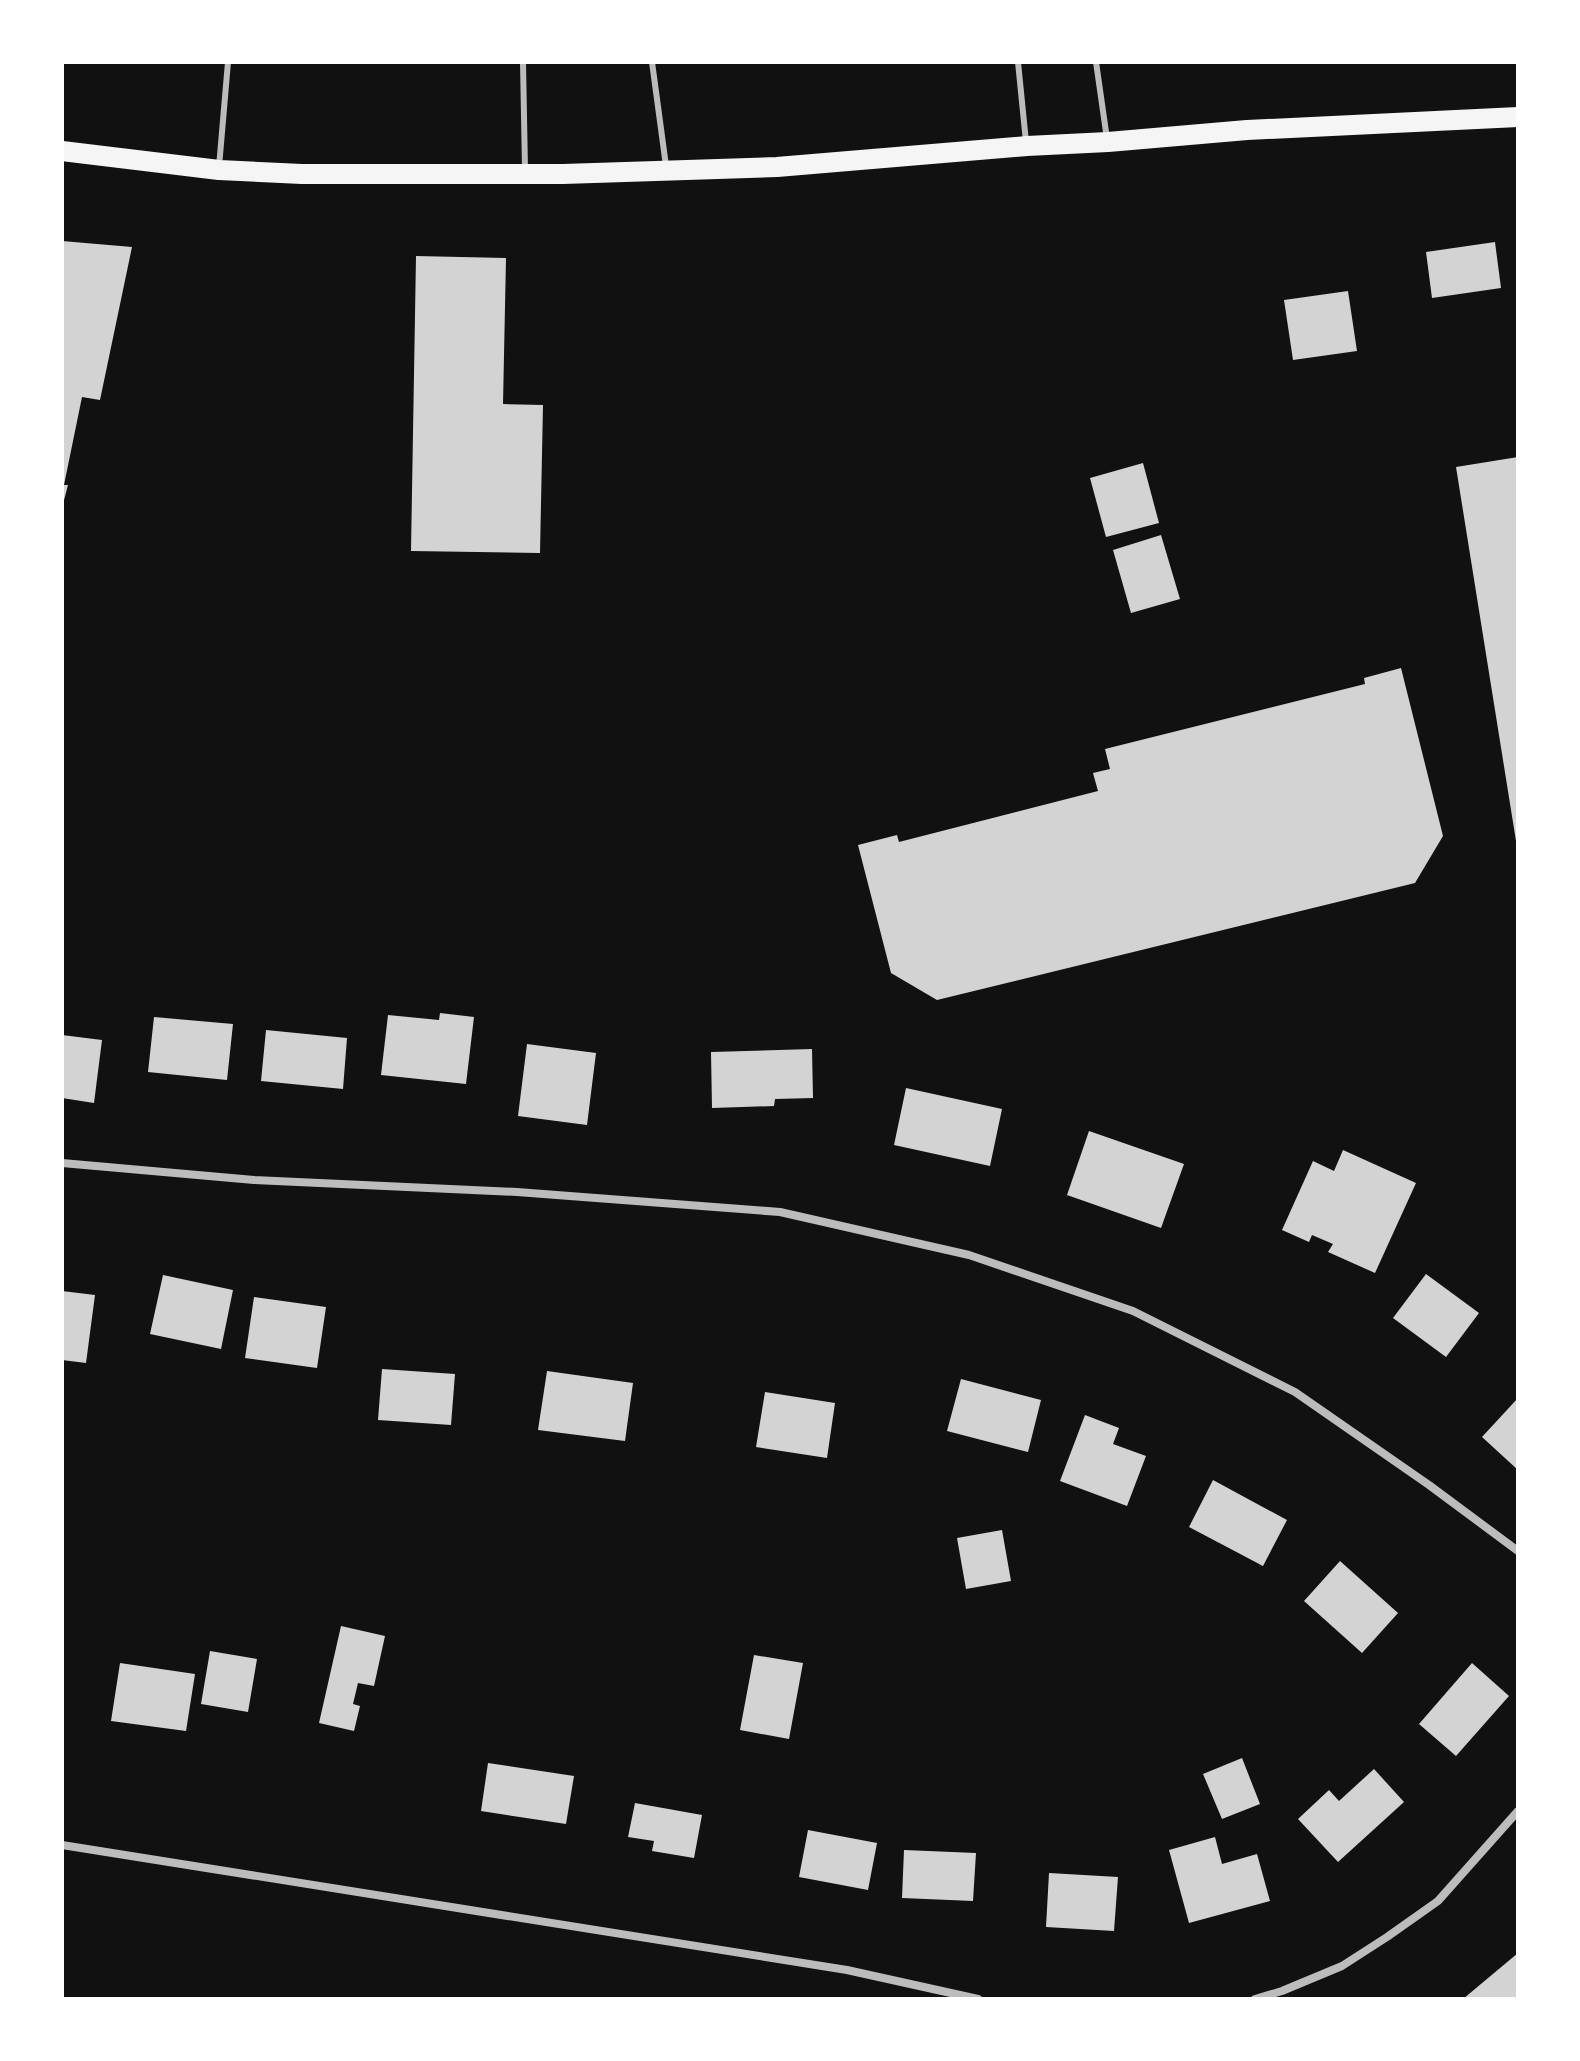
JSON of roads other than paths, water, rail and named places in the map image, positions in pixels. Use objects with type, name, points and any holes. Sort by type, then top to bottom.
[{"type":"main road","points":[[62,151],[219,170],[302,174],[525,174],[777,167],[1247,130],[1518,117]]},
{"type":"street","points":[[62,1163],[254,1180],[517,1192],[780,1212],[969,1255],[1133,1311],[1295,1392],[1518,1551]]},
{"type":"street","points":[[1255,1999],[1342,1966],[1438,1901],[1518,1811]]},
{"type":"street","points":[[62,1845],[847,1970],[978,1999]]},
{"type":"lane","points":[[219,170],[228,62]]},
{"type":"lane","points":[[523,62],[525,174]]},
{"type":"lane","points":[[652,62],[666,170]]},
{"type":"lane","points":[[1018,62],[1027,146]]},
{"type":"lane","points":[[1096,62],[1108,142]]}]
